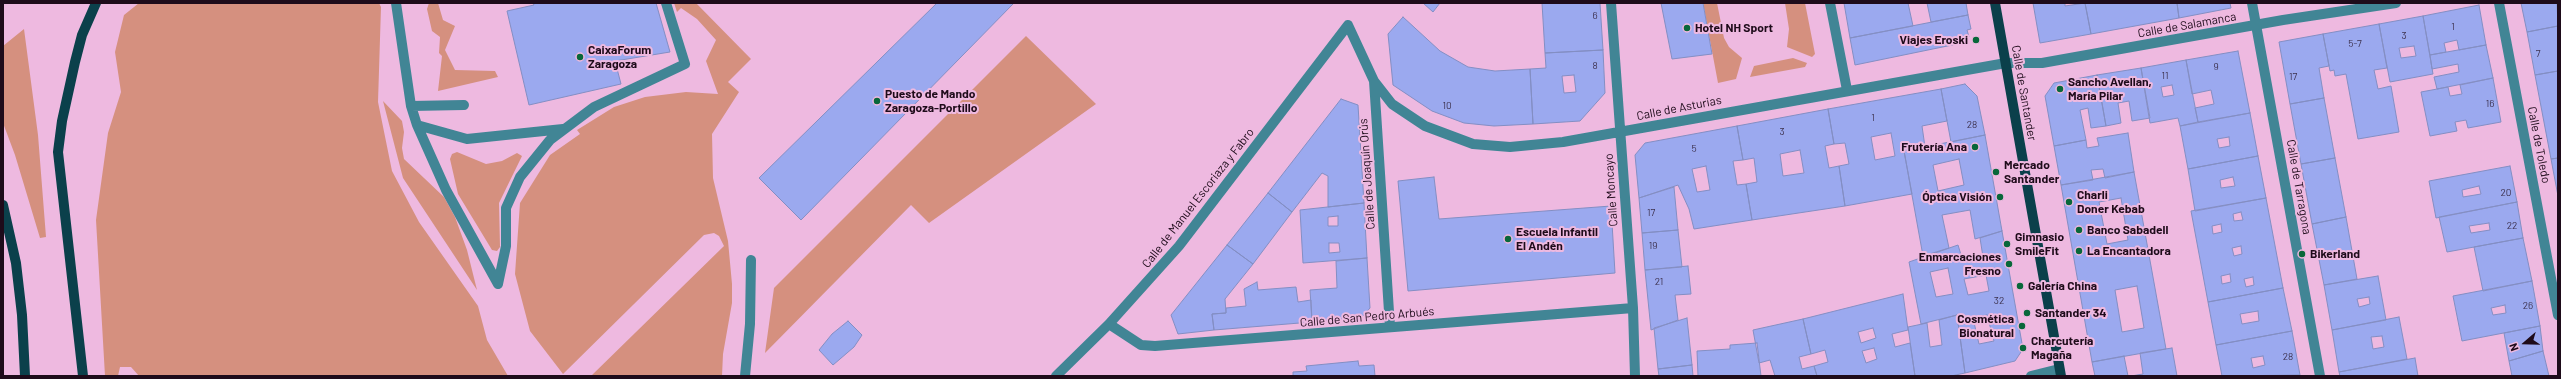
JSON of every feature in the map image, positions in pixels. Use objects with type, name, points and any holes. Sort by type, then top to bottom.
[{"type":"main road","points":[[83,376],[58,152],[62,121],[75,62],[82,35],[96,3]]},
{"type":"main road","name":"Calle de Santander","points":[[1995,3],[2060,373]]},
{"type":"main road","points":[[3,205],[16,263],[22,315],[24,376]]},
{"type":"street","points":[[396,3],[411,106],[417,124],[446,190],[498,284],[506,246],[506,208],[520,177],[550,140],[594,107],[685,64],[666,3]]},
{"type":"street","name":"Calle Moncayo","points":[[1611,3],[1633,308],[1635,376]]},
{"type":"street","points":[[1830,3],[1847,90]]},
{"type":"street","name":"Calle de Tarragona","points":[[2252,3],[2320,376]]},
{"type":"street","name":"Calle de Salamanca","points":[[2006,63],[2042,63],[2396,3]]},
{"type":"street","name":"Calle de Toledo","points":[[2499,3],[2558,315]]},
{"type":"street","name":"Calle de Joaquín Orús","points":[[1348,26],[1374,82],[1390,327]]},
{"type":"street","name":"Calle de Manuel Escoriaza y Fabro","points":[[1056,376],[1109,324],[1179,246],[1348,26]]},
{"type":"street","name":"Calle de Asturias","points":[[1374,82],[1392,104],[1425,126],[1473,144],[1510,147],[1563,142],[1847,90],[2006,63]]},
{"type":"street","points":[[411,106],[464,105]]},
{"type":"street","points":[[417,124],[467,139],[565,129]]},
{"type":"street","points":[[745,376],[750,324],[751,260]]},
{"type":"street","name":"Calle de San Pedro Arbués","points":[[1109,324],[1141,345],[1155,346],[1633,308]]},
{"type":"street","points":[[2031,376],[2060,373]]},
{"type":"shaded area","points":[[139,3],[379,3],[381,7],[378,102],[392,171],[419,222],[478,306],[487,340],[508,376],[139,376],[131,367],[120,367],[118,376],[105,376],[96,220],[108,133],[121,92],[115,52],[124,15]]},
{"type":"shaded area","points":[[429,3],[438,3],[443,20],[455,26],[445,50],[455,70],[495,71],[498,77],[438,91],[442,56],[439,53],[440,37],[432,31],[427,9]]},
{"type":"shaded area","points":[[674,3],[696,3],[751,59],[728,82],[739,92],[712,134],[713,178],[728,241],[732,284],[732,303],[723,354],[722,376],[591,376],[724,246],[719,236],[714,233],[704,235],[563,374],[530,331],[515,274],[520,203],[550,155],[580,134],[577,130],[614,107],[645,97],[686,92],[718,94],[706,61],[716,40],[697,19],[681,8],[677,12]]},
{"type":"shaded area","points":[[1703,3],[1717,3],[1724,38],[1729,47],[1742,58],[1736,79],[1718,83]]},
{"type":"shaded area","points":[[1785,3],[1805,3],[1815,54],[1812,57],[1787,47],[1789,29]]},
{"type":"shaded area","points":[[24,29],[38,135],[46,237],[40,238],[15,155],[3,123],[3,46]]},
{"type":"shaded area","points":[[1026,36],[1096,104],[929,223],[911,205],[765,353],[774,288]]},
{"type":"shaded area","points":[[1793,58],[1807,63],[1805,67],[1750,77],[1754,66]]},
{"type":"shaded area","points":[[383,101],[402,121],[404,132],[402,148],[404,159],[444,197],[455,217],[467,250],[477,290],[403,178]]},
{"type":"shaded area","points":[[457,152],[486,164],[502,161],[517,153],[522,156],[499,203],[500,247],[497,251],[492,250],[458,194],[450,159],[452,154]]},
{"type":"building","name":"CaixaForum Zaragoza","points":[[533,3],[656,3],[670,52],[615,61],[621,84],[529,105],[507,11],[534,5]]},
{"type":"building","name":"Puesto de Mando Zaragoza-Portillo","points":[[937,3],[1014,3],[801,220],[759,178]]},
{"type":"building","points":[[1423,3],[1440,3],[1433,12]]},
{"type":"building","points":[[1542,3],[1600,3],[1603,50],[1545,53]]},
{"type":"building","name":"Hotel NH Sport","points":[[1661,3],[1703,3],[1712,54],[1672,59]]},
{"type":"building","points":[[1844,3],[1908,3],[1913,26],[1850,38]]},
{"type":"building","points":[[1927,3],[1966,3],[1968,15],[1931,22]]},
{"type":"building","points":[[2033,3],[2065,3],[2065,6],[2085,3],[2091,34],[2040,43]]},
{"type":"building","points":[[2085,3],[2177,3],[2179,18],[2091,34]]},
{"type":"building","points":[[2177,3],[2230,3],[2231,8],[2179,18]]},
{"type":"building","points":[[2521,3],[2557,3],[2558,26],[2527,32]]},
{"type":"building","points":[[2479,5],[2486,45],[2459,50],[2457,40],[2444,43],[2446,52],[2430,55],[2423,16]]},
{"type":"building","points":[[1968,15],[1971,29],[1967,30],[1969,37],[1960,39],[1962,43],[1855,65],[1850,38]]},
{"type":"building","points":[[2423,16],[2433,74],[2390,82],[2379,24]],"holes":[[[2414,46],[2416,56],[2401,58],[2399,48]]]},
{"type":"building","points":[[1403,17],[1440,51],[1468,67],[1495,71],[1530,69],[1533,124],[1494,126],[1464,123],[1432,111],[1393,85],[1388,34]]},
{"type":"building","points":[[2379,24],[2387,68],[2374,70],[2378,89],[2391,86],[2399,132],[2358,139],[2346,74],[2335,76],[2334,70],[2330,71],[2323,34]]},
{"type":"building","points":[[2558,26],[2558,71],[2535,75],[2527,32]]},
{"type":"building","points":[[2323,34],[2329,66],[2319,68],[2324,98],[2290,104],[2279,42]]},
{"type":"building","points":[[2486,45],[2493,78],[2437,89],[2434,77],[2459,72],[2458,64],[2432,69],[2430,55]]},
{"type":"building","points":[[1603,50],[1605,93],[1580,121],[1533,124],[1530,69],[1546,68],[1545,53]],"holes":[[[1574,75],[1576,92],[1564,93],[1562,76]]]},
{"type":"building","points":[[2238,51],[2250,113],[2198,122],[2195,108],[2214,104],[2211,90],[2192,94],[2186,60]]},
{"type":"building","points":[[2186,60],[2198,122],[2180,126],[2178,118],[2150,123],[2141,68]],"holes":[[[2172,85],[2174,95],[2163,97],[2161,87]]]},
{"type":"building","points":[[2141,68],[2150,118],[2132,121],[2129,101],[2118,103],[2121,123],[2106,126],[2097,75]]},
{"type":"building","points":[[2558,71],[2558,158],[2551,159],[2535,75]]},
{"type":"building","points":[[2097,75],[2106,126],[2091,128],[2088,108],[2080,110],[2086,140],[2054,146],[2045,96],[2054,83]]},
{"type":"building","points":[[2493,78],[2501,122],[2468,128],[2466,120],[2455,122],[2457,131],[2430,136],[2421,92],[2448,87],[2450,96],[2462,94],[2460,85]]},
{"type":"building","points":[[1965,84],[1977,96],[1985,135],[1951,142],[1941,89]]},
{"type":"building","points":[[1941,89],[1947,121],[1922,126],[1925,147],[1904,151],[1912,194],[1845,206],[1839,166],[1849,164],[1845,143],[1834,144],[1828,109]],"holes":[[[1891,133],[1895,156],[1875,160],[1871,137]]]},
{"type":"building","points":[[2324,98],[2335,158],[2301,164],[2290,104]]},
{"type":"building","points":[[1341,99],[1358,105],[1364,203],[1328,207],[1328,176],[1322,173],[1292,212],[1268,193]]},
{"type":"building","points":[[1828,109],[1834,144],[1825,146],[1829,168],[1839,166],[1845,206],[1752,220],[1746,184],[1757,182],[1754,158],[1743,160],[1737,126]],"holes":[[[1800,150],[1804,173],[1783,176],[1780,154]]]},
{"type":"building","points":[[2250,113],[2258,156],[2188,169],[2180,126]],"holes":[[[2229,137],[2230,146],[2219,148],[2217,139]]]},
{"type":"building","points":[[1737,126],[1743,160],[1733,161],[1737,185],[1746,184],[1752,220],[1694,229],[1689,209],[1678,185],[1639,198],[1635,155],[1645,143]],"holes":[[[1706,166],[1710,190],[1697,192],[1692,169]]]},
{"type":"building","points":[[2128,133],[2134,172],[2105,178],[2103,169],[2091,170],[2093,180],[2061,185],[2054,146],[2086,140],[2087,148],[2099,146],[2097,138]]},
{"type":"building","points":[[1985,135],[2002,231],[1975,239],[1970,210],[1942,215],[1949,248],[1923,256],[1904,151]],"holes":[[[1959,159],[1964,185],[1938,191],[1933,165]]]},
{"type":"building","points":[[2258,156],[2266,198],[2195,211],[2188,169]],"holes":[[[2233,177],[2235,186],[2221,188],[2220,180]]]},
{"type":"building","points":[[2335,158],[2346,217],[2312,224],[2301,164]]},
{"type":"building","points":[[2558,158],[2558,196],[2551,159]]},
{"type":"building","points":[[2510,166],[2517,202],[2436,218],[2429,181]],"holes":[[[2479,186],[2481,194],[2463,197],[2462,190]]]},
{"type":"building","points":[[2134,172],[2166,349],[2092,362],[2061,185]],"holes":[[[2121,198],[2128,240],[2107,244],[2099,202]],[[2137,286],[2144,328],[2122,332],[2115,290]]]},
{"type":"building","points":[[1434,177],[1439,219],[1611,206],[1615,273],[1408,291],[1398,181]]},
{"type":"building","points":[[1674,187],[1678,230],[1642,233],[1639,198]]},
{"type":"building","points":[[1268,193],[1292,212],[1253,264],[1227,245]]},
{"type":"building","points":[[2266,198],[2283,288],[2208,302],[2191,211]],"holes":[[[2241,212],[2243,220],[2234,221],[2233,214]],[[2221,224],[2222,232],[2213,234],[2212,226]],[[2241,246],[2242,254],[2234,256],[2232,248]],[[2230,274],[2231,282],[2222,284],[2221,276]],[[2253,277],[2254,285],[2246,287],[2244,279]]]},
{"type":"building","points":[[2517,202],[2523,238],[2447,252],[2439,217]],"holes":[[[2489,223],[2490,230],[2471,233],[2469,226]]]},
{"type":"building","points":[[1364,203],[1367,258],[1303,263],[1300,210]],"holes":[[[1338,216],[1338,226],[1328,226],[1328,217]],[[1329,243],[1339,243],[1340,252],[1329,253]]]},
{"type":"building","points":[[2346,217],[2357,279],[2324,285],[2312,224]]},
{"type":"building","points":[[1678,230],[1682,267],[1645,270],[1642,233]]},
{"type":"building","points":[[2002,231],[2023,349],[2015,361],[1965,373],[1957,315],[1921,324],[1909,262],[1958,245],[1962,258],[1983,257],[1980,238]],"holes":[[[1948,268],[1953,294],[1936,297],[1930,272]],[[1986,275],[1989,291],[1968,295],[1964,279]],[[1987,315],[1994,341],[1979,344],[1973,318]]]},
{"type":"building","points":[[2523,238],[2532,281],[2483,291],[2474,247]]},
{"type":"building","points":[[1227,245],[1253,264],[1225,299],[1226,313],[1212,314],[1214,330],[1178,334],[1171,315]]},
{"type":"building","points":[[1367,258],[1370,308],[1362,317],[1312,322],[1310,290],[1337,288],[1336,261]]},
{"type":"building","points":[[1688,266],[1691,294],[1675,295],[1678,320],[1651,330],[1645,270]]},
{"type":"building","points":[[2378,276],[2386,320],[2332,330],[2324,285]],"holes":[[[2369,297],[2370,304],[2359,307],[2357,299]]]},
{"type":"building","points":[[2532,281],[2540,326],[2462,341],[2453,296]],"holes":[[[2505,305],[2506,313],[2493,315],[2491,308]]]},
{"type":"building","points":[[1257,282],[1258,290],[1296,287],[1298,302],[1311,300],[1312,322],[1214,330],[1212,314],[1226,313],[1226,308],[1246,306],[1244,289]]},
{"type":"building","points":[[2283,288],[2292,331],[2216,345],[2208,302]],"holes":[[[2258,311],[2259,321],[2242,324],[2240,314]]]},
{"type":"building","points":[[1903,294],[1908,330],[1892,334],[1895,347],[1910,343],[1915,376],[1817,376],[1814,366],[1828,362],[1825,350],[1811,354],[1803,319]],"holes":[[[1873,328],[1876,338],[1861,343],[1858,332]],[[1874,348],[1877,359],[1866,363],[1862,351]]]},
{"type":"building","points":[[1957,315],[1965,373],[1951,376],[1915,376],[1908,327],[1927,323],[1930,347],[1942,345],[1939,320]]},
{"type":"building","points":[[2399,317],[2407,359],[2339,372],[2332,330]],"holes":[[[2382,336],[2384,347],[2373,349],[2371,337]]]},
{"type":"building","points":[[1687,318],[1692,365],[1658,369],[1654,328]]},
{"type":"building","points":[[1803,319],[1811,354],[1799,357],[1802,369],[1814,366],[1817,376],[1775,376],[1770,360],[1759,363],[1753,330]]},
{"type":"building","points":[[848,321],[862,335],[854,347],[833,365],[819,350],[832,334]]},
{"type":"building","points":[[2540,326],[2543,351],[2509,361],[2504,333]]},
{"type":"building","points":[[2292,331],[2300,375],[2222,376],[2216,345]],"holes":[[[2263,356],[2265,365],[2253,368],[2251,358]]]},
{"type":"building","points":[[1757,343],[1761,376],[1698,376],[1697,351],[1730,349],[1730,345]]},
{"type":"building","points":[[2172,348],[2177,376],[2131,376],[2143,374],[2140,353]]},
{"type":"building","points":[[2543,351],[2549,376],[2512,376],[2509,361]]},
{"type":"building","points":[[2124,356],[2128,376],[2095,376],[2092,362]]},
{"type":"building","points":[[2415,358],[2418,376],[2340,376],[2339,372]]},
{"type":"building","points":[[1358,361],[1359,366],[1374,365],[1375,376],[1293,376],[1293,372],[1307,371],[1306,366]]},
{"type":"building","points":[[1692,365],[1693,376],[1659,376],[1658,369]]},
{"type":"place","name":"Hotel NH Sport","points":[[1687,28]]},
{"type":"place","name":"Viajes Eroski","points":[[1976,40]]},
{"type":"place","name":"CaixaForum Zaragoza","points":[[580,57]]},
{"type":"place","name":"Sancho Avellan, María Pilar","points":[[2060,89]]},
{"type":"place","name":"Puesto de Mando Zaragoza-Portillo","points":[[877,101]]},
{"type":"place","name":"Frutería Ana","points":[[1975,147]]},
{"type":"place","name":"Mercado Santander","points":[[1996,172]]},
{"type":"place","name":"Óptica Visión","points":[[2000,197]]},
{"type":"place","name":"Charli Doner Kebab","points":[[2069,202]]},
{"type":"place","name":"Banco Sabadell","points":[[2079,230]]},
{"type":"place","name":"Escuela Infantil El Andén","points":[[1508,239]]},
{"type":"place","name":"Gimnasio SmileFit","points":[[2007,244]]},
{"type":"place","name":"La Encantadora","points":[[2079,251]]},
{"type":"place","name":"Bikerland","points":[[2302,254]]},
{"type":"place","name":"Enmarcaciones Fresno","points":[[2009,264]]},
{"type":"place","name":"Galería China","points":[[2020,286]]},
{"type":"place","name":"Santander 34","points":[[2027,313]]},
{"type":"place","name":"Cosmética Bionatural","points":[[2022,326]]},
{"type":"place","name":"Charcutería Magaña","points":[[2023,348]]}]
